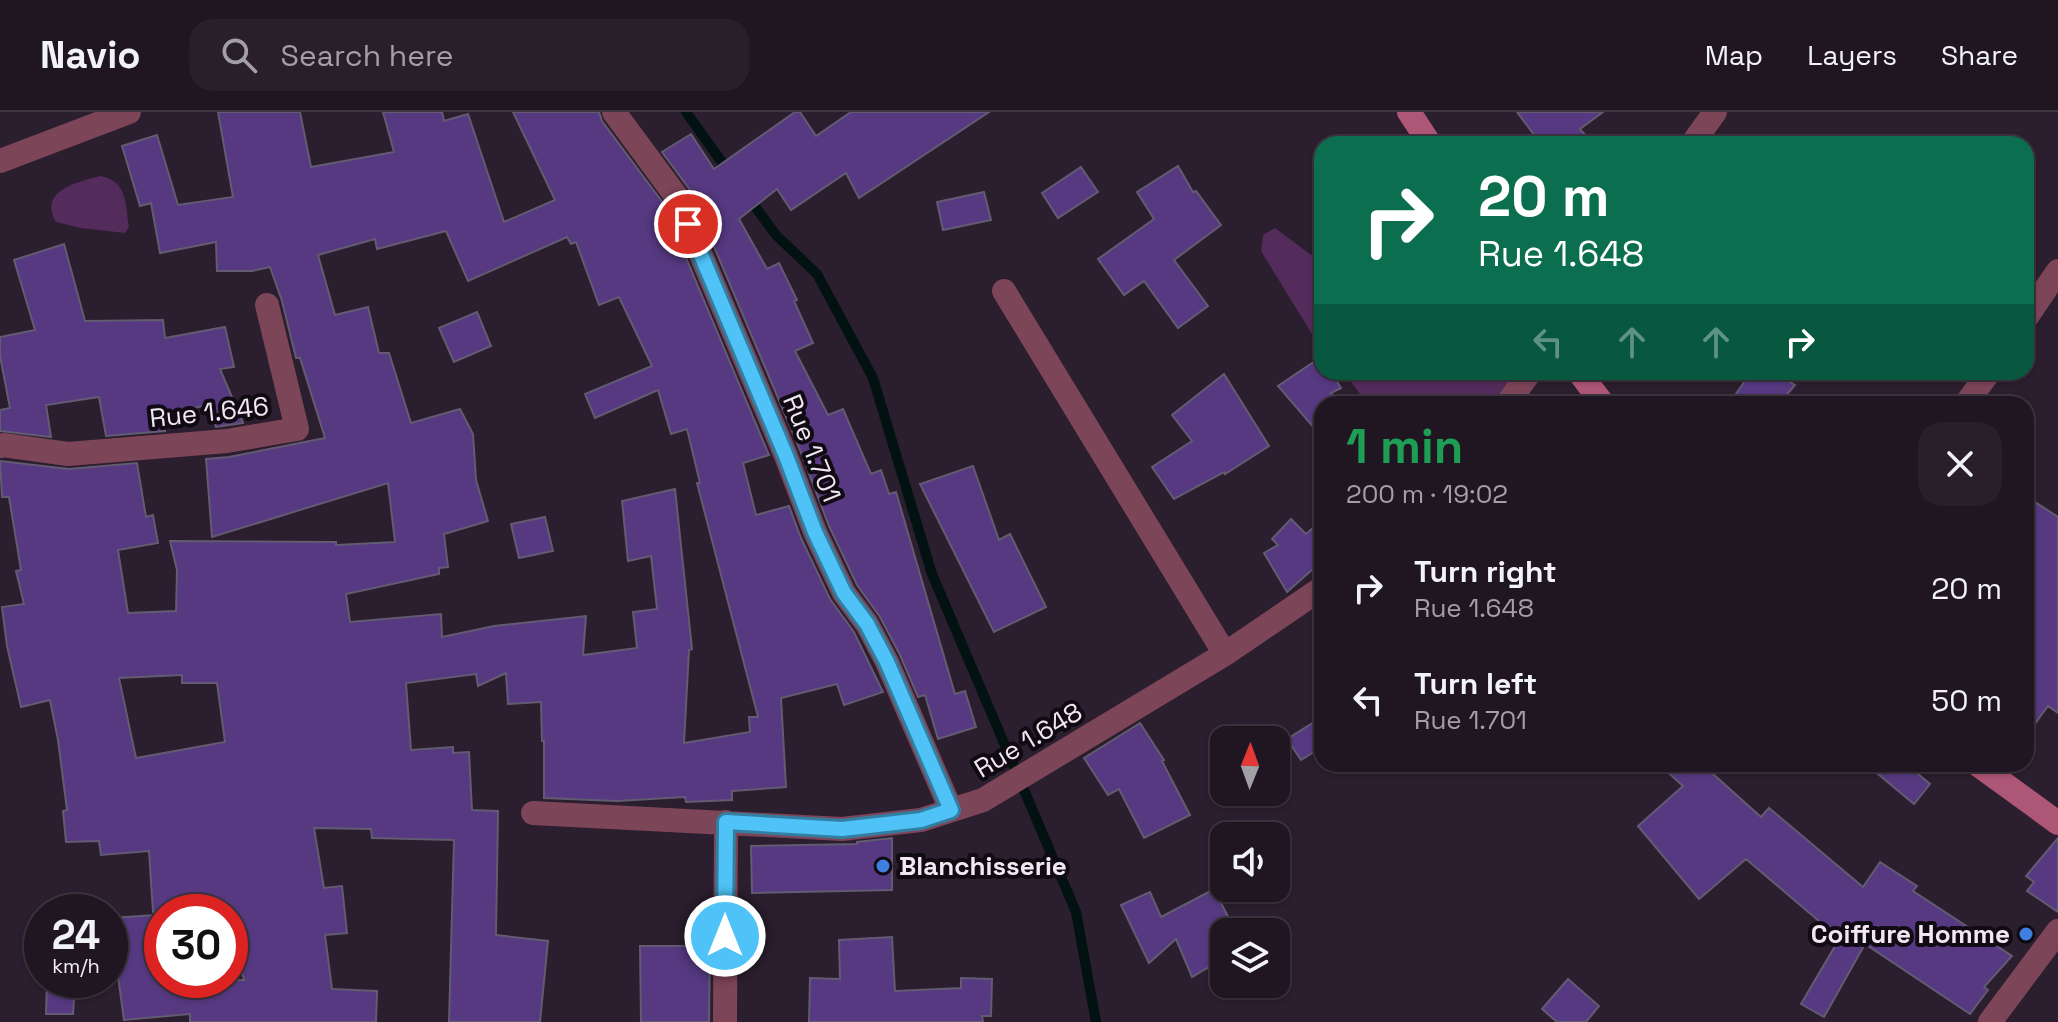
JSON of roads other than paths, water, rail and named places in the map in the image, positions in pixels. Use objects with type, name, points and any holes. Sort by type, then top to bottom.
[{"type":"street","points":[[0,161],[129,112]]},
{"type":"street","name":"Rue 1.701","points":[[614,112],[676,196],[781,443],[815,532],[844,593],[867,624],[887,662],[951,810]]},
{"type":"street","points":[[1409,112],[1425,136]]},
{"type":"street","points":[[1698,136],[1715,112]]},
{"type":"street","points":[[2034,306],[2058,271]]},
{"type":"street","points":[[1004,291],[1225,654]]},
{"type":"street","name":"Rue 1.646","points":[[0,446],[68,454],[227,441],[297,429],[267,305]]},
{"type":"street","name":"Rue 1.648","points":[[533,813],[842,829],[921,820],[983,800],[1225,654],[1314,593]]},
{"type":"street","points":[[1988,772],[2058,823]]},
{"type":"street","points":[[725,1022],[726,822]]},
{"type":"street","points":[[1990,1022],[2058,931]]},
{"type":"waterway","points":[[686,112],[729,172]]},
{"type":"waterway","points":[[748,197],[776,235],[817,274],[873,378],[932,574],[1076,912],[1096,1022]]},
{"type":"place","name":"Blanchisserie","points":[[883,866]]},
{"type":"place","name":"Coiffure Homme","points":[[2026,934]]}]
